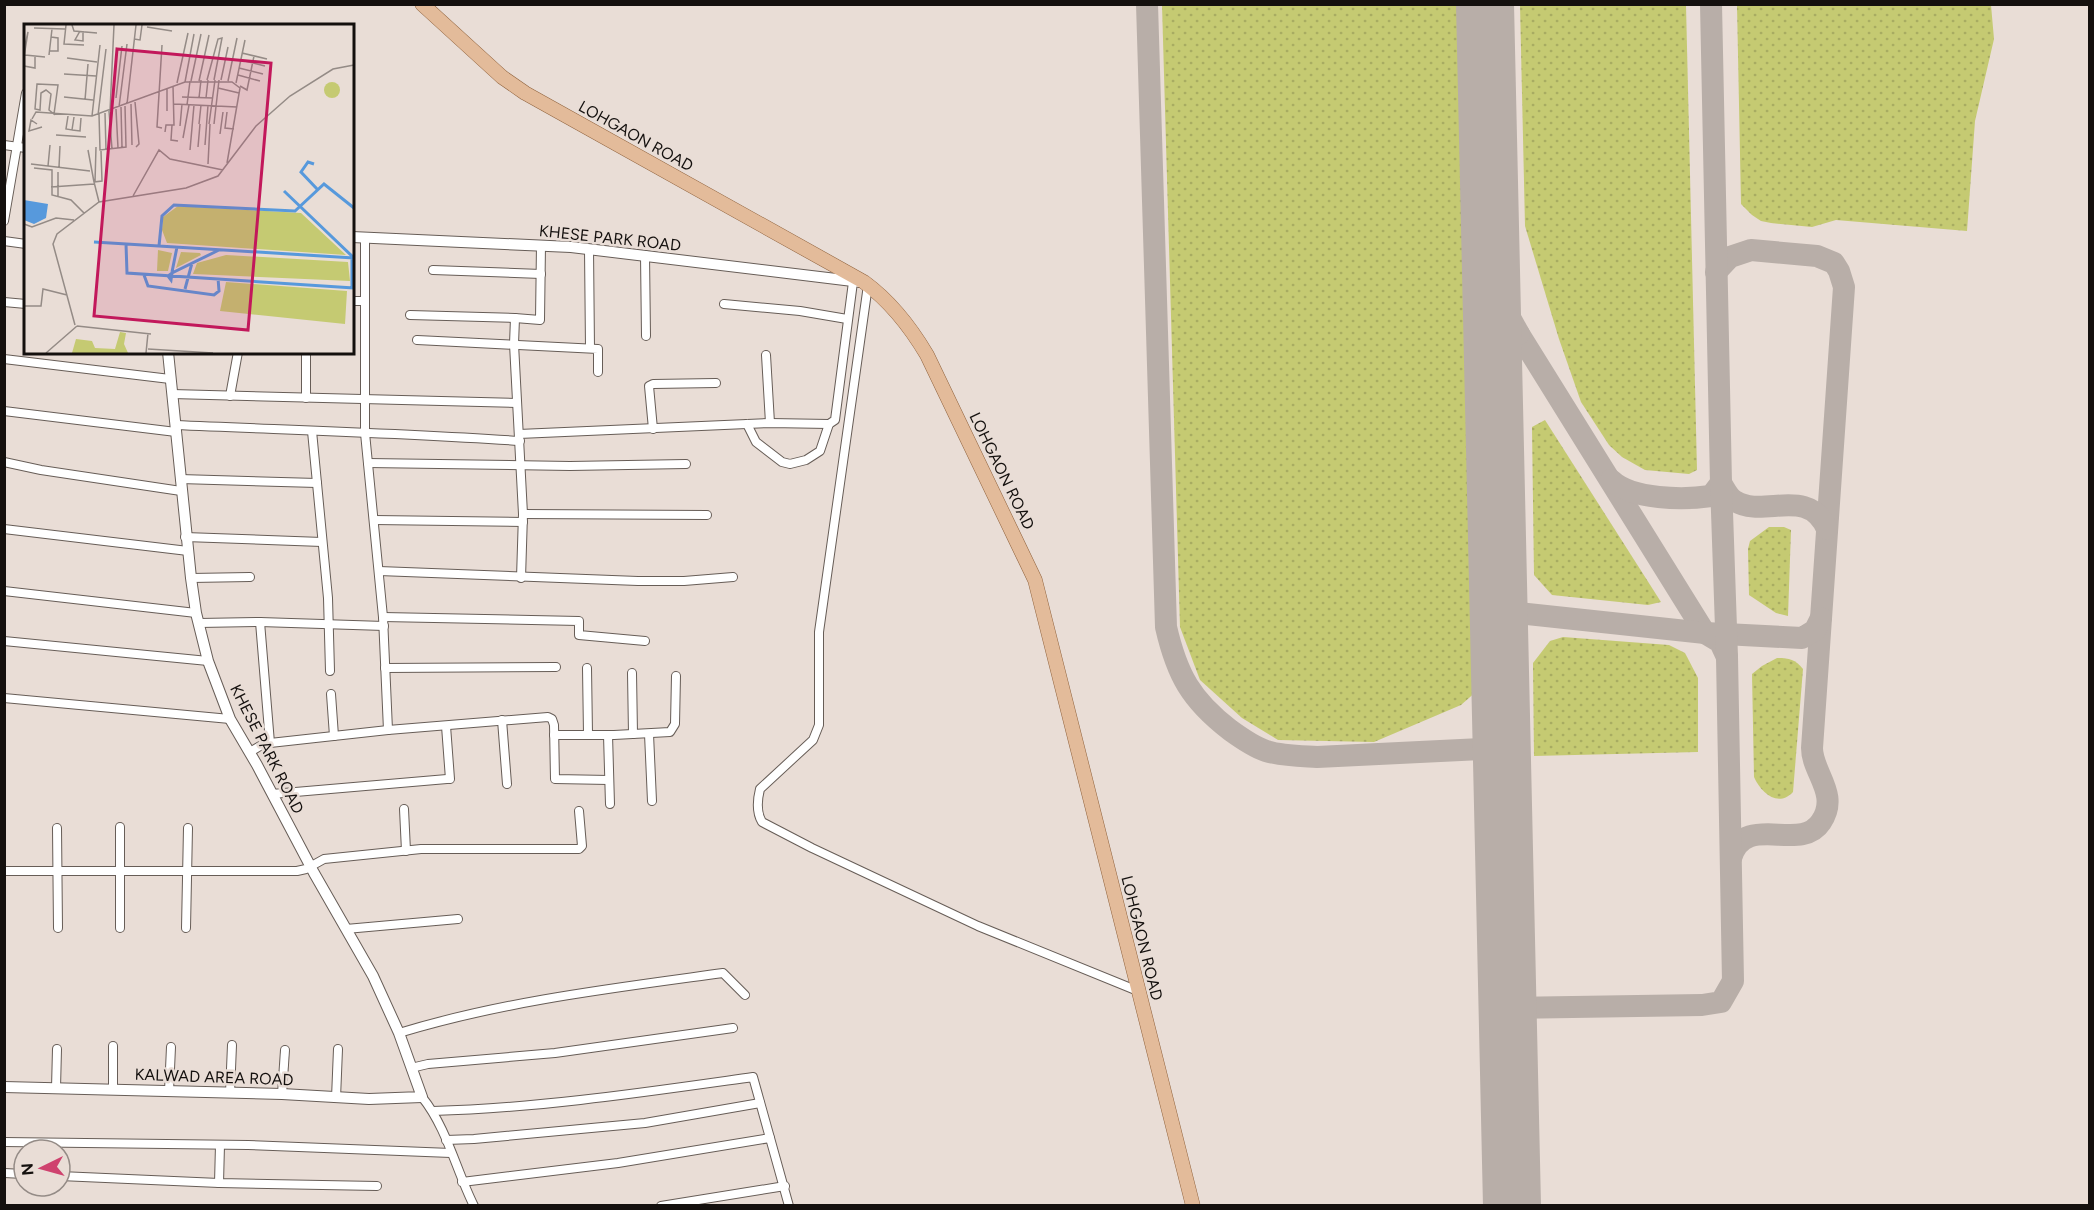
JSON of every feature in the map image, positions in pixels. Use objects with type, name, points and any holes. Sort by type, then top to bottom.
[{"type":"main road","name":"LOHGAON ROAD","points":[[422,4],[502,77],[525,93],[862,283],[896,312],[916,336],[1035,580],[1193,1206]]},
{"type":"street","points":[[4,221],[22,148],[24,120]]},
{"type":"street","points":[[4,145],[22,148]]},
{"type":"street","name":"KHESE PARK ROAD","points":[[354,237],[589,249],[862,283]]},
{"type":"street","points":[[364,238],[363,399],[380,571],[387,730]]},
{"type":"street","points":[[4,241],[24,244]]},
{"type":"street","points":[[410,315],[540,320],[540,245]]},
{"type":"street","points":[[589,249],[590,348]]},
{"type":"street","points":[[645,255],[646,336]]},
{"type":"street","points":[[433,270],[541,274]]},
{"type":"street","points":[[4,411],[176,428],[519,438],[747,424],[829,424],[835,420],[848,319],[862,283]]},
{"type":"street","points":[[862,283],[819,632],[819,725],[813,740],[760,789],[758,815],[762,822],[812,848],[968,921],[1138,991]]},
{"type":"street","points":[[354,301],[364,301]]},
{"type":"street","points":[[4,302],[24,304]]},
{"type":"street","points":[[724,304],[800,311],[848,319]]},
{"type":"street","points":[[515,318],[514,344],[523,518],[520,578]]},
{"type":"street","points":[[417,340],[598,349],[598,372]]},
{"type":"street","name":"KHESE PARK ROAD","points":[[168,354],[185,537],[197,618],[208,661],[230,719],[373,976],[399,1033],[422,1097]]},
{"type":"street","points":[[230,396],[238,354]]},
{"type":"street","points":[[306,354],[306,398]]},
{"type":"street","points":[[766,355],[770,423]]},
{"type":"street","points":[[4,359],[170,379]]},
{"type":"street","points":[[653,429],[649,386],[653,384],[716,384]]},
{"type":"street","points":[[172,394],[517,403]]},
{"type":"street","points":[[747,424],[756,442],[782,462],[790,464],[811,458],[820,451],[829,424]]},
{"type":"street","points":[[312,431],[329,623],[330,670]]},
{"type":"street","points":[[4,462],[41,470],[181,491]]},
{"type":"street","points":[[368,463],[686,464]]},
{"type":"street","points":[[180,479],[317,483]]},
{"type":"street","points":[[375,520],[707,515]]},
{"type":"street","points":[[4,529],[188,551]]},
{"type":"street","points":[[185,537],[322,542]]},
{"type":"street","points":[[380,571],[520,578],[684,581],[733,576]]},
{"type":"street","points":[[191,578],[250,577]]},
{"type":"street","points":[[4,591],[197,618],[260,622],[579,621],[579,634],[645,641]]},
{"type":"street","points":[[260,622],[270,743]]},
{"type":"street","points":[[4,641],[208,661]]},
{"type":"street","points":[[386,668],[556,667]]},
{"type":"street","points":[[587,668],[588,734]]},
{"type":"street","points":[[632,673],[633,734]]},
{"type":"street","points":[[554,735],[649,734],[664,733],[674,729],[676,676]]},
{"type":"street","points":[[331,694],[334,736]]},
{"type":"street","points":[[4,698],[230,719]]},
{"type":"street","points":[[250,752],[270,743],[387,730],[548,717],[552,719],[554,725],[555,779],[609,780]]},
{"type":"street","points":[[502,720],[507,784]]},
{"type":"street","points":[[272,794],[449,779],[446,726]]},
{"type":"street","points":[[649,734],[652,801]]},
{"type":"street","points":[[608,735],[610,804]]},
{"type":"street","points":[[404,809],[406,851]]},
{"type":"street","points":[[4,871],[297,871],[306,869],[324,859],[406,851],[462,848],[579,849],[582,846],[579,811]]},
{"type":"street","points":[[120,827],[120,927]]},
{"type":"street","points":[[57,828],[58,928]]},
{"type":"street","points":[[186,928],[188,828]]},
{"type":"street","points":[[346,928],[458,919]]},
{"type":"street","points":[[399,1033],[519,1003],[723,974],[745,995]]},
{"type":"street","points":[[411,1068],[428,1064],[555,1053],[733,1028]]},
{"type":"street","points":[[230,1093],[232,1045]]},
{"type":"street","points":[[113,1046],[113,1089]]},
{"type":"street","points":[[169,1091],[171,1047]]},
{"type":"street","points":[[56,1088],[57,1049]]},
{"type":"street","points":[[336,1098],[338,1049]]},
{"type":"street","points":[[282,1094],[285,1050]]},
{"type":"street","points":[[433,1111],[477,1110],[577,1101],[753,1077],[789,1206]]},
{"type":"street","name":"KALWAD AREA ROAD","points":[[4,1087],[282,1094],[369,1099],[422,1097]]},
{"type":"street","points":[[422,1097],[433,1111],[474,1206]]},
{"type":"street","points":[[446,1140],[645,1122],[760,1103]]},
{"type":"street","points":[[462,1182],[618,1163],[770,1138]]},
{"type":"street","points":[[4,1142],[220,1145],[451,1153]]},
{"type":"street","points":[[219,1183],[220,1145]]},
{"type":"street","points":[[72,1177],[219,1183],[377,1186]]},
{"type":"street","points":[[661,1206],[785,1186]]},
{"type":"green space","points":[[1162,5],[1460,5],[1478,690],[1461,705],[1374,742],[1278,740],[1242,718],[1200,680],[1180,627]]},
{"type":"green space","points":[[1520,5],[1686,5],[1697,470],[1689,474],[1645,470],[1622,457],[1609,445],[1581,402],[1559,339],[1525,226]]},
{"type":"green space","points":[[1737,5],[1991,5],[1994,39],[1975,121],[1967,231],[1836,220],[1812,227],[1761,221],[1752,215],[1741,204]]},
{"type":"green space","points":[[1545,420],[1661,602],[1648,605],[1552,595],[1534,575],[1532,427]]},
{"type":"green space","points":[[1769,527],[1784,527],[1791,530],[1788,616],[1776,613],[1749,595],[1748,549],[1750,541]]},
{"type":"green space","points":[[1563,637],[1669,645],[1685,653],[1698,678],[1698,752],[1534,756],[1533,663],[1550,641]]},
{"type":"green space","points":[[1777,658],[1792,660],[1803,669],[1793,792],[1782,799],[1776,799],[1765,793],[1754,777],[1752,674]]},
{"type":"taxiway","points":[[1147,4],[1166,627],[1181,673],[1196,697],[1217,719],[1248,742],[1272,753],[1317,757],[1502,748]]},
{"type":"taxiway","points":[[1508,1008],[1702,1005],[1721,1002],[1733,981],[1711,4]]},
{"type":"taxiway","points":[[1716,272],[1730,257],[1751,250],[1817,256],[1834,263],[1844,287],[1812,748],[1828,802],[1821,822],[1812,831],[1800,835],[1760,834],[1748,837],[1738,844],[1731,858]]},
{"type":"taxiway","points":[[1491,283],[1519,334],[1705,633],[1720,642],[1727,657]]},
{"type":"taxiway","points":[[1493,358],[1503,343],[1519,334]]},
{"type":"taxiway","points":[[1611,480],[1632,492],[1673,498],[1711,496],[1721,483],[1735,501],[1746,506],[1784,505],[1809,509],[1819,516],[1827,529]]},
{"type":"taxiway","points":[[1499,611],[1705,633],[1802,638],[1815,630],[1821,618]]},
{"type":"runway","points":[[1485,4],[1512,1206]]}]
